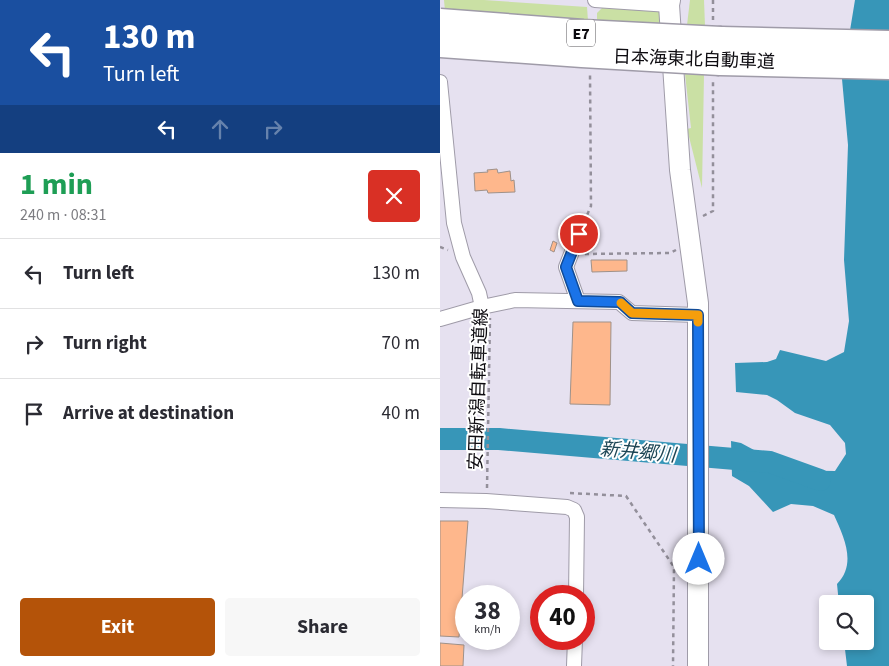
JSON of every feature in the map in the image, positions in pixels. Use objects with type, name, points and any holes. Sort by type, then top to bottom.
[{"type":"highway","name":"日本海東北自動車道","points":[[440,22],[583,33],[722,40],[889,44]]},
{"type":"highway","name":"日本海東北自動車道","points":[[440,44],[720,62],[889,66]]},
{"type":"street","points":[[595,0],[670,3],[680,170],[698,303],[698,666]]},
{"type":"street","points":[[441,88],[454,223],[463,257],[486,312]]},
{"type":"street","points":[[578,301],[566,267],[579,234]]},
{"type":"street","points":[[440,318],[486,312],[515,300],[620,302],[632,313],[698,315]]},
{"type":"street","points":[[440,500],[486,501],[567,507],[574,510],[577,517],[576,585]]},
{"type":"street","points":[[574,666],[575,650]]},
{"type":"path","points":[[713,0],[713,29]]},
{"type":"path","points":[[579,234],[591,206],[590,69]]},
{"type":"path","points":[[698,218],[713,211],[713,77]]},
{"type":"path","points":[[580,254],[670,254],[677,249]]},
{"type":"path","name":"安田新潟自転車道線","points":[[486,312],[488,490]]},
{"type":"path","points":[[567,493],[626,496],[674,567],[673,666]]},
{"type":"green space","points":[[444,0],[484,0],[587,7],[588,21],[445,11]]},
{"type":"green space","points":[[690,0],[704,0],[705,26],[687,25]]},
{"type":"green space","points":[[602,8],[663,11],[669,26],[597,21],[597,13]]},
{"type":"green space","points":[[685,74],[704,75],[702,188],[687,129],[691,128]]},
{"type":"water","points":[[855,0],[889,0],[889,666],[847,666],[845,650],[874,650],[874,595],[838,595],[837,584],[846,568],[847,550],[842,532],[834,515],[813,506],[791,504],[773,512],[749,486],[732,476],[731,441],[741,443],[754,450],[779,470],[835,471],[846,454],[845,443],[830,425],[795,413],[767,395],[736,392],[735,363],[767,362],[776,359],[780,350],[826,361],[844,352],[849,321],[844,260],[848,145],[842,79]]},
{"type":"building","points":[[497,169],[498,173],[510,171],[511,181],[514,180],[515,192],[488,193],[487,190],[475,191],[474,173]]},
{"type":"building","points":[[553,241],[557,243],[554,252],[550,250]]},
{"type":"building","points":[[591,260],[627,260],[627,271],[592,272]]},
{"type":"building","points":[[573,322],[611,322],[610,405],[570,404]]},
{"type":"building","points":[[440,521],[468,521],[463,585],[455,585],[455,637],[440,636]]},
{"type":"building","points":[[440,643],[455,644],[455,650],[464,650],[463,666],[440,666]]},
{"type":"waterway","name":"新井郷川","points":[[440,439],[499,439],[770,462],[820,480]]},
{"type":"slow traffic","points":[[621,303],[632,313],[698,315],[698,322]]},
{"type":"route","points":[[579,234],[566,267],[578,301],[620,302],[632,313],[698,315],[699,559]]}]
